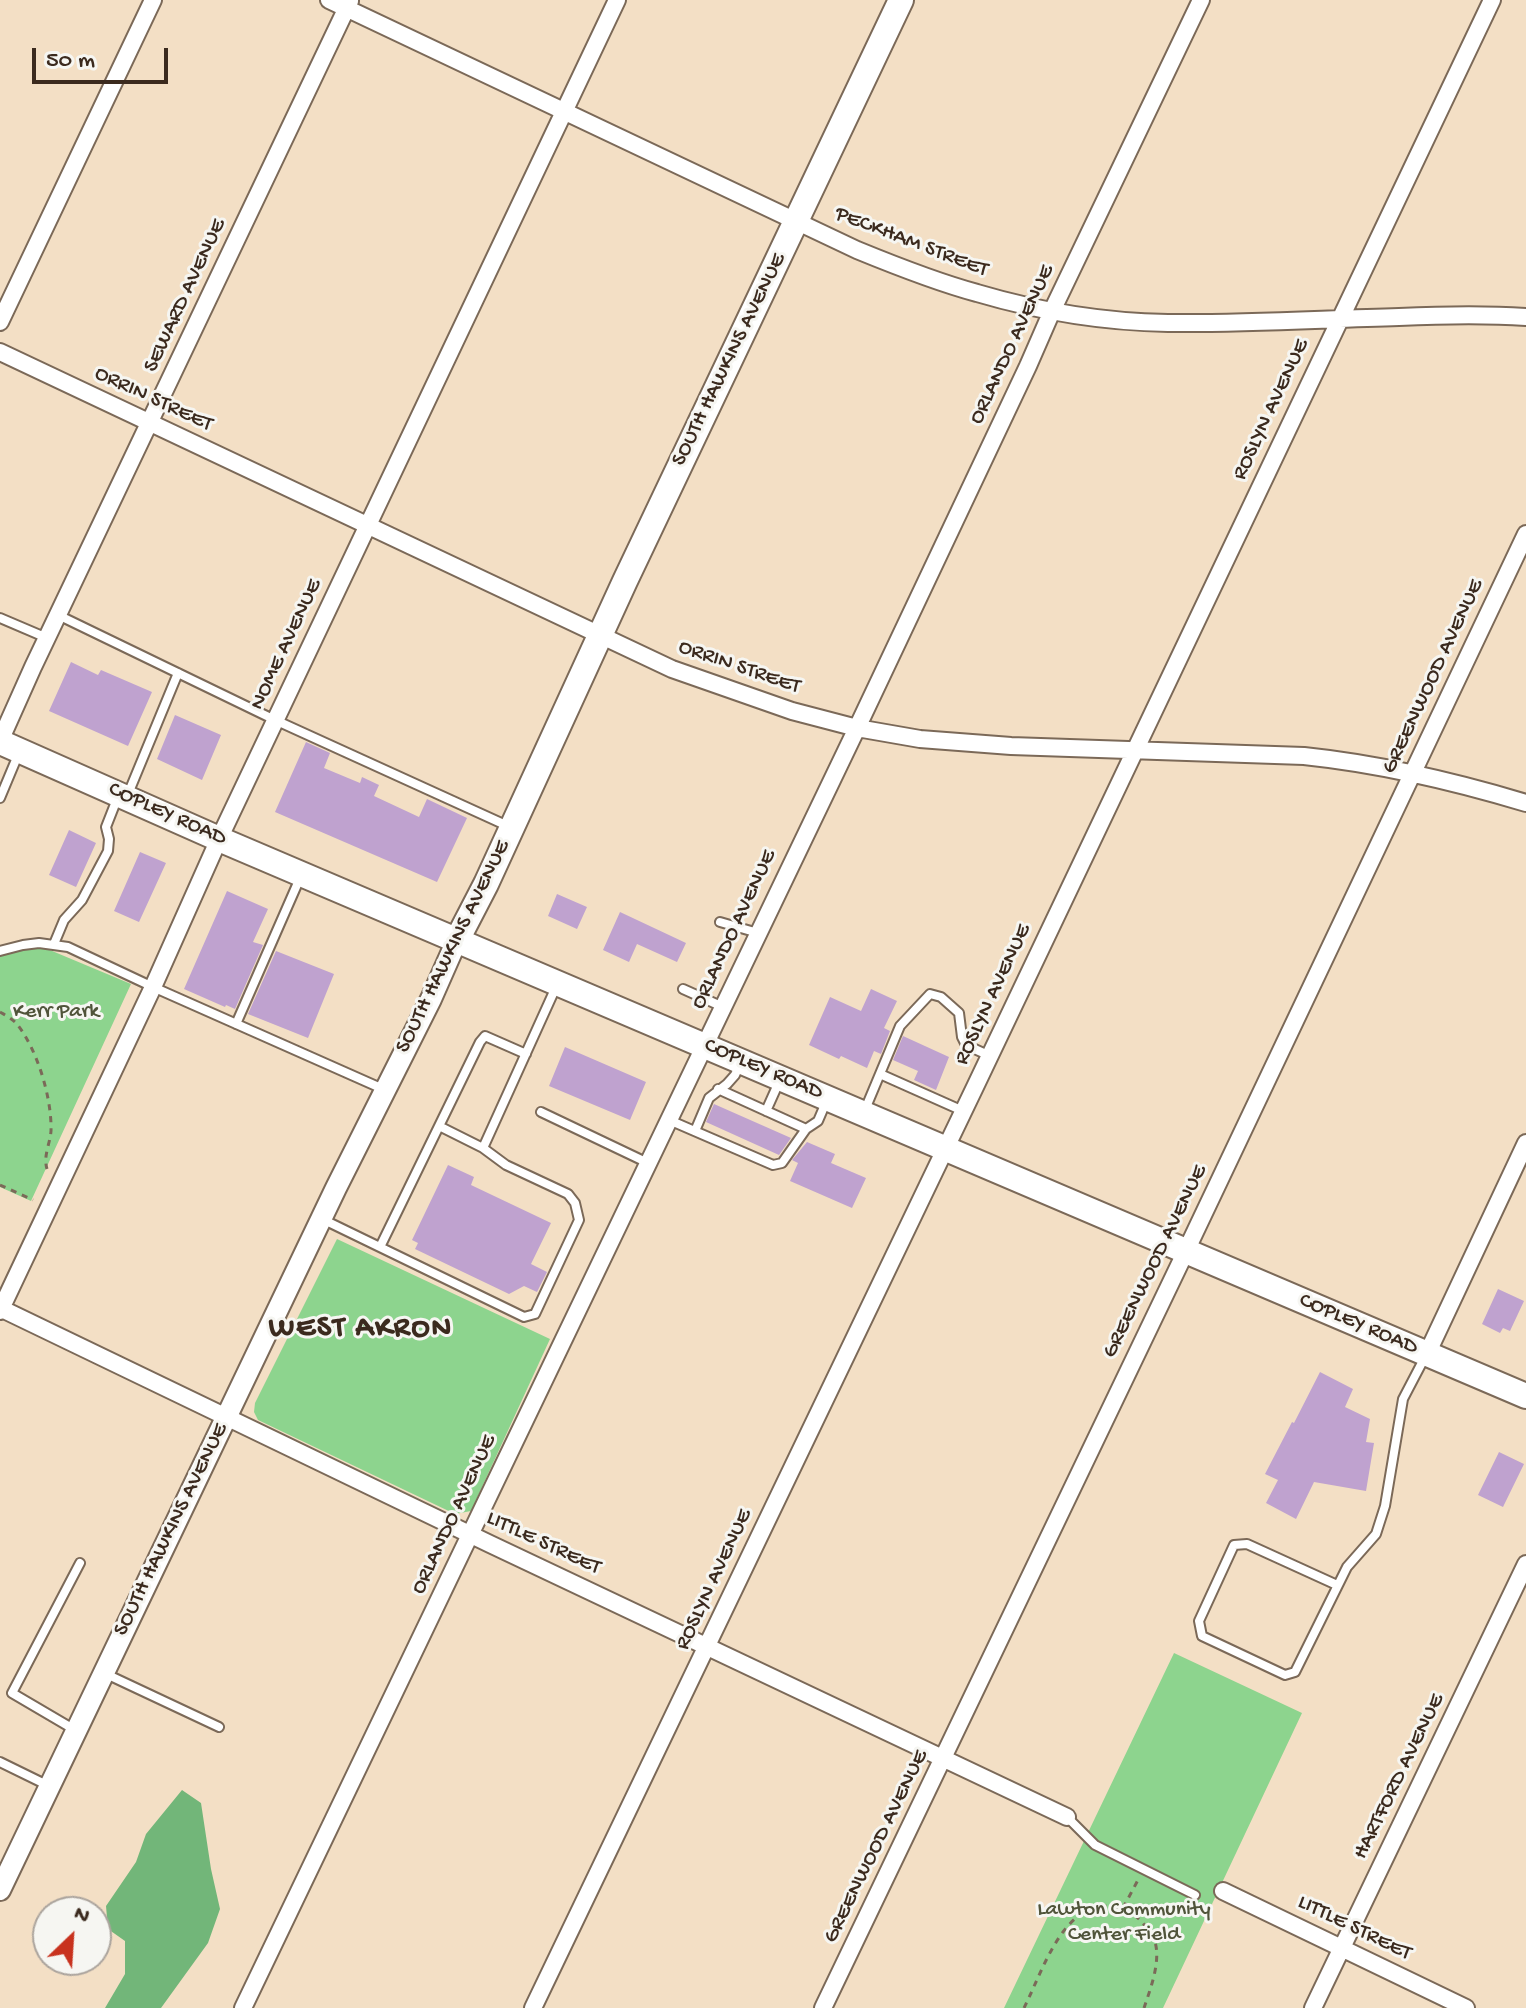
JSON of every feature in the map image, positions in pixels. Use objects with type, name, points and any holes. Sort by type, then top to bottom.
[{"type":"main road","name":"SOUTH HAWKINS AVENUE","points":[[457,940],[901,0]]},
{"type":"main road","name":"COPLEY ROAD","points":[[7,744],[219,839],[1526,1396]]},
{"type":"street","points":[[0,322],[153,0]]},
{"type":"street","name":"PECKHAM STREET","points":[[329,0],[349,4],[564,111],[857,250],[977,294],[1052,311],[1166,323],[1436,316],[1526,317]]},
{"type":"street","name":"NOME AVENUE","points":[[0,1309],[617,0]]},
{"type":"street","name":"ORLANDO AVENUE","points":[[243,2008],[857,728],[1201,0]]},
{"type":"street","name":"ROSLYN AVENUE","points":[[533,2008],[1492,0]]},
{"type":"street","name":"SEWARD AVENUE","points":[[7,744],[47,638],[349,4]]},
{"type":"street","name":"ORRIN STREET","points":[[0,352],[600,636],[698,680],[792,711],[857,728],[920,739],[1011,746],[1348,760],[1413,772],[1526,803]]},
{"type":"street","name":"GREENWOOD AVENUE","points":[[823,2008],[1526,534]]},
{"type":"street","name":"SOUTH HAWKINS AVENUE","points":[[0,1890],[457,940]]},
{"type":"street","points":[[1427,1354],[1526,1143]]},
{"type":"street","name":"LITTLE STREET","points":[[0,1309],[1067,1817]]},
{"type":"street","name":"HARTFORD AVENUE","points":[[1313,2008],[1526,1564]]},
{"type":"street","name":"LITTLE STREET","points":[[1223,1891],[1466,2008]]},
{"type":"lane","points":[[58,615],[275,720],[511,828]]},
{"type":"lane","points":[[0,618],[47,638]]},
{"type":"lane","points":[[54,944],[64,920],[82,900],[108,851],[106,827],[178,673]]},
{"type":"lane","points":[[0,798],[7,744]]},
{"type":"lane","points":[[236,1024],[302,874]]},
{"type":"lane","points":[[720,922],[758,933]]},
{"type":"lane","points":[[0,951],[39,943],[68,947],[385,1090]]},
{"type":"lane","points":[[483,1148],[558,983]]},
{"type":"lane","points":[[683,989],[723,1007]]},
{"type":"lane","points":[[863,1113],[900,1026],[930,994],[941,997],[959,1013],[966,1045],[990,1056]]},
{"type":"lane","points":[[380,1247],[480,1042],[485,1036],[526,1054]]},
{"type":"lane","points":[[695,1131],[709,1098],[735,1075],[741,1061]]},
{"type":"lane","points":[[880,1074],[963,1111]]},
{"type":"lane","points":[[766,1111],[781,1078]]},
{"type":"lane","points":[[718,1089],[806,1129]]},
{"type":"lane","points":[[669,1119],[773,1165],[782,1163],[806,1129],[818,1121],[828,1098]]},
{"type":"lane","points":[[541,1112],[648,1163]]},
{"type":"lane","points":[[321,1218],[524,1317],[535,1314],[579,1220],[575,1203],[568,1194],[506,1165],[483,1148],[439,1126]]},
{"type":"lane","points":[[1337,1585],[1247,1544],[1234,1545],[1199,1621],[1202,1636],[1285,1675],[1295,1672],[1347,1567],[1376,1534],[1385,1506],[1403,1399],[1427,1354]]},
{"type":"lane","points":[[76,1731],[12,1693],[80,1563]]},
{"type":"lane","points":[[103,1673],[219,1727]]},
{"type":"lane","points":[[0,1762],[49,1786]]},
{"type":"lane","points":[[1067,1817],[1095,1845],[1195,1895]]},
{"type":"path","points":[[0,1012],[14,1020],[30,1045],[46,1090],[51,1131],[45,1162],[47,1169]]},
{"type":"path","points":[[0,1185],[33,1200]]},
{"type":"path","points":[[1123,1908],[1144,1869]]},
{"type":"path","points":[[1024,2008],[1061,1934],[1078,1916],[1098,1906],[1110,1905],[1123,1908],[1144,1923],[1156,1942],[1156,1973],[1144,2008]]},
{"type":"green space","name":"Kerr Park","points":[[45,948],[131,984],[31,1201],[0,1187],[0,955]]},
{"type":"green space","points":[[337,1239],[550,1339],[471,1511],[455,1514],[258,1420],[254,1412],[255,1403]]},
{"type":"green space","name":"Lawton Community Center Field","points":[[1174,1653],[1302,1713],[1163,2008],[1004,2008]]},
{"type":"green space","points":[[182,1790],[201,1803],[220,1909],[208,1943],[161,2008],[105,2008],[125,1974],[125,1941],[112,1932],[112,1897],[136,1862],[146,1834]]},
{"type":"building","points":[[71,662],[98,675],[101,670],[152,692],[128,746],[49,711]]},
{"type":"building","points":[[175,715],[221,735],[202,780],[157,759]]},
{"type":"building","points":[[306,742],[330,753],[324,768],[360,783],[362,777],[379,785],[374,796],[419,817],[427,799],[467,818],[437,882],[275,812]]},
{"type":"building","points":[[69,830],[96,843],[76,887],[49,875]]},
{"type":"building","points":[[140,852],[166,863],[139,922],[114,911]]},
{"type":"building","points":[[227,891],[268,909],[253,942],[263,945],[235,1009],[184,989]]},
{"type":"building","points":[[557,894],[587,907],[577,929],[548,916]]},
{"type":"building","points":[[620,912],[686,943],[677,962],[637,944],[629,962],[603,950]]},
{"type":"building","points":[[276,951],[334,974],[308,1038],[248,1014]]},
{"type":"building","points":[[871,989],[897,1001],[884,1028],[890,1031],[881,1054],[874,1051],[867,1068],[809,1045],[830,997],[861,1011]]},
{"type":"building","points":[[903,1036],[949,1057],[936,1090],[914,1080],[918,1071],[893,1060]]},
{"type":"building","points":[[565,1047],[646,1082],[630,1120],[549,1086]]},
{"type":"building","points":[[714,1104],[791,1138],[779,1155],[706,1122]]},
{"type":"building","points":[[807,1142],[835,1154],[831,1163],[866,1178],[852,1208],[790,1181],[798,1163],[792,1160]]},
{"type":"building","points":[[448,1165],[474,1177],[471,1185],[551,1223],[531,1264],[547,1272],[537,1292],[524,1286],[509,1294],[415,1249],[418,1243],[412,1240]]},
{"type":"building","points":[[1498,1289],[1524,1301],[1510,1331],[1503,1328],[1500,1333],[1482,1324]]},
{"type":"building","points":[[1320,1372],[1353,1389],[1345,1407],[1370,1419],[1366,1442],[1374,1443],[1366,1491],[1314,1482],[1296,1519],[1266,1503],[1278,1480],[1265,1474]]},
{"type":"building","points":[[1499,1452],[1524,1464],[1503,1507],[1478,1495]]},
{"type":"district","name":"WEST AKRON","points":[[361,1330]]}]
